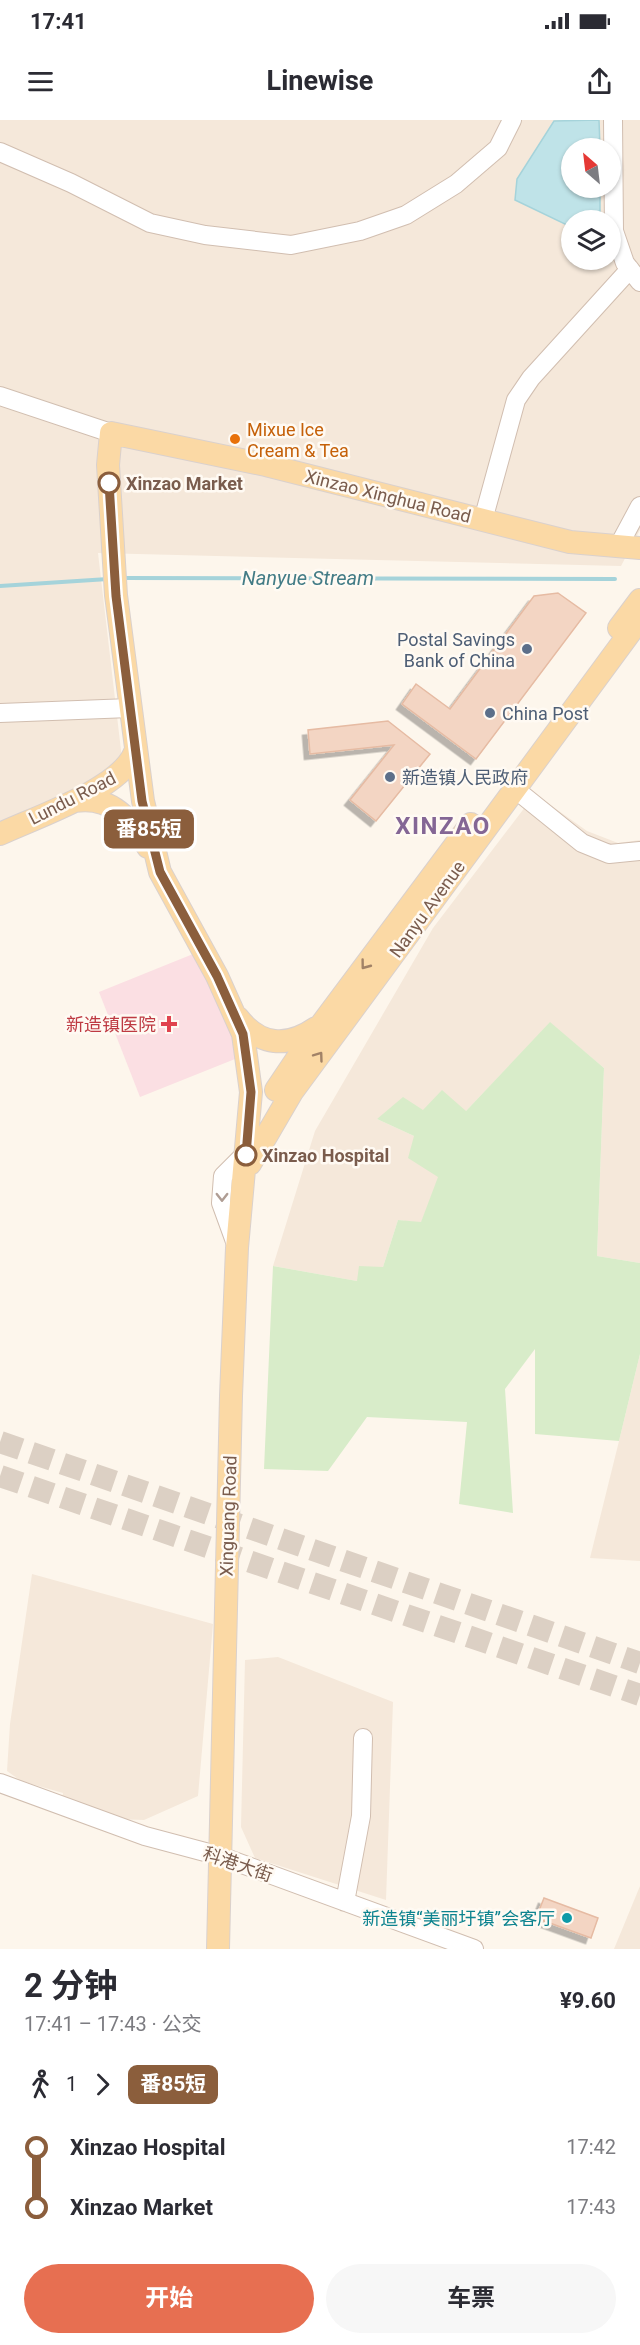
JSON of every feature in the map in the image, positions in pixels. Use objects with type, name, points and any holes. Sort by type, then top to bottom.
[{"type":"main road","name":"Xinzao Xinghua Road","points":[[111,433],[266,465],[570,542],[629,547]]},
{"type":"main road","points":[[111,433],[108,465],[112,551],[142,801],[156,860],[166,884],[217,976],[235,1014],[247,1053],[251,1092],[246,1153]]},
{"type":"main road","name":"Nanyu Avenue","points":[[246,1153],[259,1117],[320,1026],[640,600]]},
{"type":"main road","name":"Nanyu Avenue","points":[[243,1176],[292,1092],[640,619]]},
{"type":"main road","name":"Lundu Road","points":[[0,834],[116,778],[129,766],[135,752]]},
{"type":"main road","points":[[65,803],[91,799],[117,809],[131,822],[156,860]]},
{"type":"main road","points":[[235,1014],[248,1030],[267,1040],[292,1040],[320,1026]]},
{"type":"main road","name":"Xinguang Road","points":[[218,1949],[228,1503],[237,1248],[246,1153]]},
{"type":"main road","points":[[203,1949],[205,1868],[220,1857]]},
{"type":"street","points":[[0,152],[71,183],[150,223],[205,235],[291,245],[360,231],[406,215],[456,184],[498,148],[512,120]]},
{"type":"street","points":[[483,520],[516,400],[531,378],[635,275],[625,263],[614,231],[613,120]]},
{"type":"street","name":"Xinzao Xinghua Road","points":[[0,396],[111,433]]},
{"type":"street","points":[[629,547],[640,506]]},
{"type":"street","points":[[0,713],[130,708]]},
{"type":"street","points":[[515,789],[582,843],[609,854],[640,850]]},
{"type":"street","points":[[237,1248],[220,1203],[223,1176],[246,1153]]},
{"type":"street","points":[[345,1902],[361,1816],[363,1738]]},
{"type":"street","name":"科港大街","points":[[0,1783],[145,1836],[220,1857],[474,1949]]},
{"type":"shaded area","points":[[0,120],[640,120],[640,530],[621,566],[98,553],[124,776],[0,830]]},
{"type":"shaded area","points":[[535,794],[587,831],[618,843],[640,840],[640,1263],[597,1256],[604,1068],[550,1023],[465,1112],[423,1110],[377,1119],[414,1136],[439,1177],[421,1223],[398,1220],[383,1267],[357,1281],[273,1266],[315,1131],[433,928]]},
{"type":"shaded area","name":"新造镇医院","points":[[198,952],[240,1057],[140,1097],[99,992]]},
{"type":"shaded area","points":[[640,1354],[640,1561],[590,1558],[619,1441]]},
{"type":"shaded area","points":[[32,1574],[213,1624],[198,1796],[144,1820],[116,1819],[62,1801],[63,1793],[21,1781],[7,1771],[10,1724]]},
{"type":"shaded area","points":[[278,1657],[393,1702],[386,1900],[255,1858],[241,1827],[245,1660]]},
{"type":"shaded area","points":[[640,1886],[640,1949],[614,1949]]},
{"type":"green space","points":[[550,1022],[604,1068],[597,1256],[640,1263],[640,1354],[619,1441],[535,1434],[535,1349],[505,1389],[513,1513],[459,1504],[467,1422],[367,1417],[328,1471],[264,1469],[273,1266],[357,1281],[359,1266],[383,1267],[398,1220],[421,1222],[438,1177],[408,1158],[414,1136],[377,1119],[403,1097],[423,1110],[442,1090],[466,1111]]},
{"type":"water","points":[[599,120],[600,138],[561,138],[561,198],[600,198],[600,210],[561,210],[561,222],[515,200],[517,179],[554,121]]},
{"type":"building","name":"Postal Savings Bank of China","points":[[558,593],[586,613],[476,759],[402,704],[416,684],[450,709],[534,596]]},
{"type":"building","name":"新造镇人民政府","points":[[388,721],[430,754],[376,821],[350,800],[394,745],[310,754],[308,730]]},
{"type":"building","name":"新造镇“美丽圩镇”会客厅","points":[[544,1898],[598,1918],[591,1938],[536,1918]]},
{"type":"waterway","name":"Nanyue Stream","points":[[121,578],[615,579]]},
{"type":"waterway","name":"Nanyue Stream","points":[[0,586],[108,579]]},
{"type":"tunnel","points":[[0,1442],[640,1663]]},
{"type":"tunnel","points":[[0,1476],[640,1695]]},
{"type":"bus line","name":"番85短","points":[[109,483],[116,596],[142,801],[160,872],[217,976],[243,1034],[251,1092],[246,1155]]},
{"type":"place","name":"Mixue Ice Cream & Tea","points":[[235,439]]},
{"type":"place","name":"Xinzao Market","points":[[109,483]]},
{"type":"place","name":"Postal Savings Bank of China","points":[[527,649]]},
{"type":"place","name":"China Post","points":[[490,713]]},
{"type":"place","name":"新造镇人民政府","points":[[390,777]]},
{"type":"place","name":"新造镇医院","points":[[169,1024]]},
{"type":"place","name":"Xinzao Hospital","points":[[246,1155]]},
{"type":"place","name":"新造镇“美丽圩镇”会客厅","points":[[567,1918]]},
{"type":"district","name":"XINZAO","points":[[443,826]]}]
